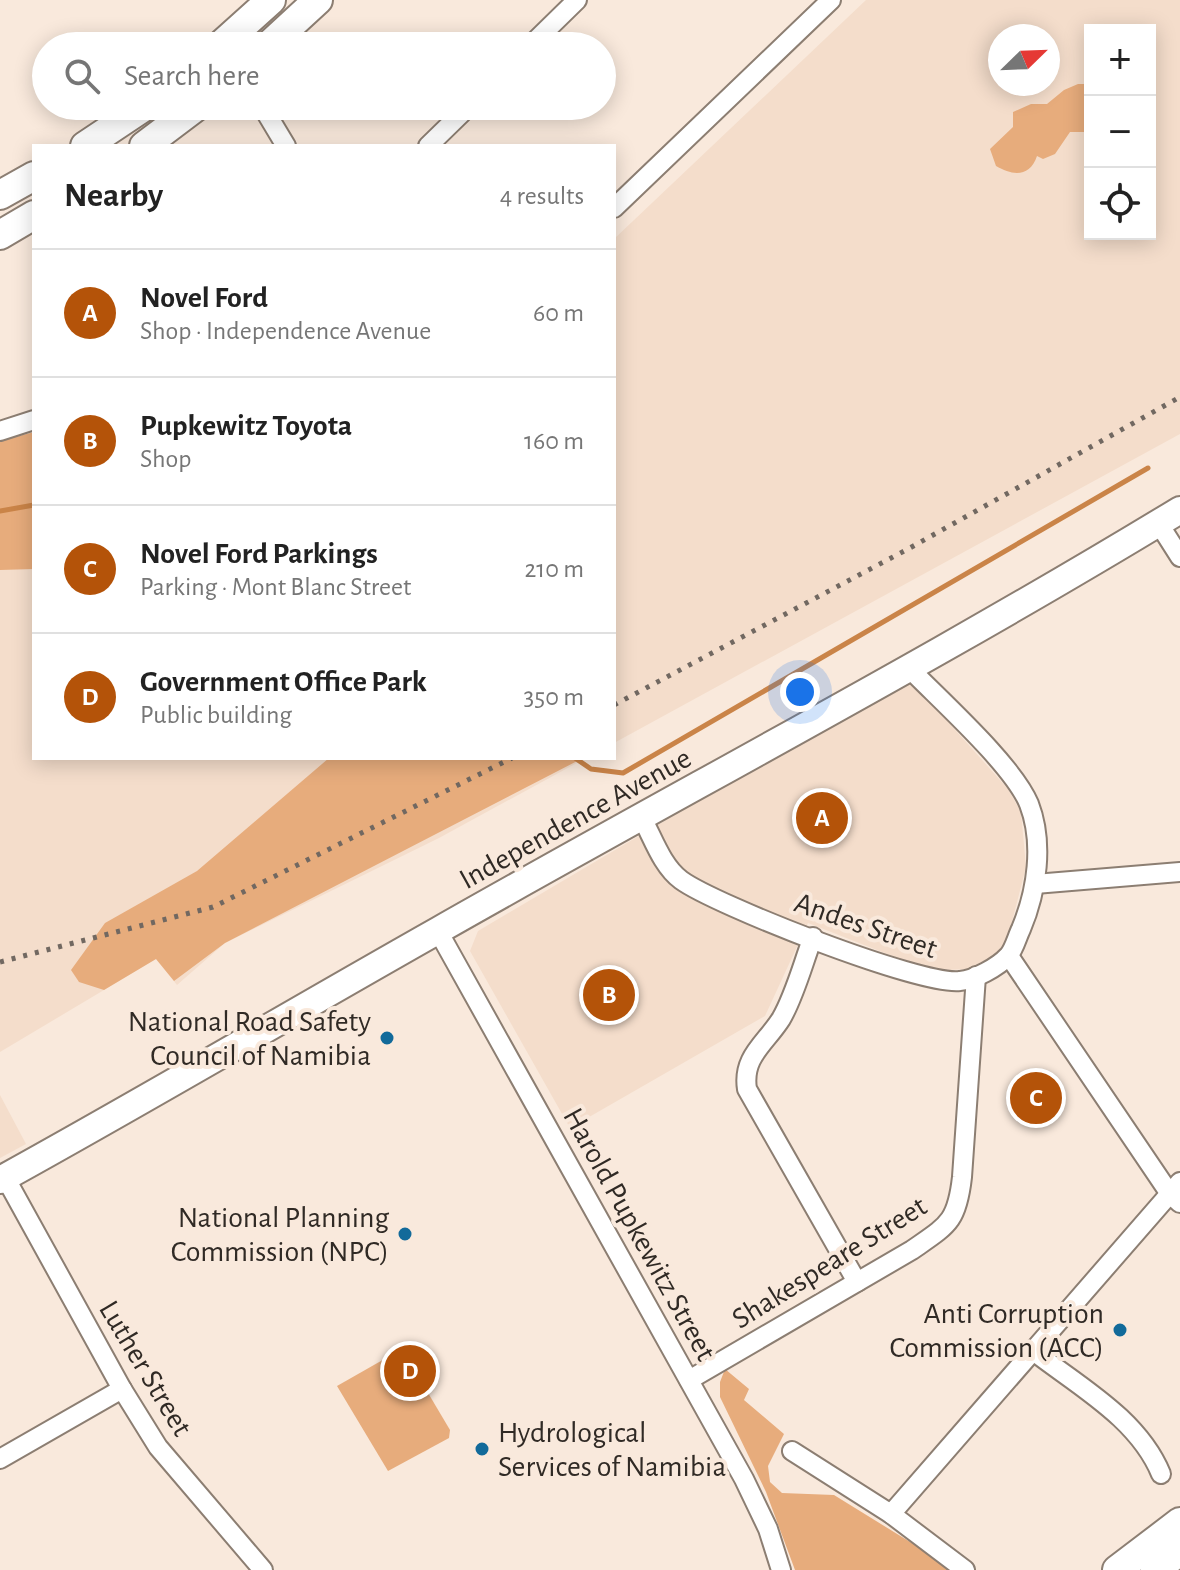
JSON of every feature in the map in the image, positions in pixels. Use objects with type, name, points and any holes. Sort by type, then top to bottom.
[{"type":"main road","points":[[236,32],[271,0]]},
{"type":"main road","points":[[283,32],[318,0]]},
{"type":"main road","points":[[88,144],[124,120]]},
{"type":"main road","points":[[147,144],[178,120]]},
{"type":"main road","points":[[0,195],[32,177]]},
{"type":"main road","points":[[0,235],[32,216]]},
{"type":"main road","name":"Independence Avenue","points":[[3,1178],[1169,517]]},
{"type":"main road","points":[[1117,1570],[1180,1522]]},
{"type":"main road","points":[[1155,1570],[1180,1554]]},
{"type":"main road","points":[[1167,1570],[1180,1554]]},
{"type":"street","points":[[544,32],[577,0]]},
{"type":"street","points":[[616,206],[831,0]]},
{"type":"street","points":[[270,120],[285,144]]},
{"type":"street","points":[[430,144],[455,120]]},
{"type":"street","points":[[0,431],[32,421]]},
{"type":"street","points":[[1169,517],[1180,557]]},
{"type":"street","points":[[891,1514],[1032,1350],[1177,1193],[1009,956],[1024,922],[1035,884],[1037,842],[1029,804],[1021,790],[975,736],[908,667]]},
{"type":"street","name":"Andes Street","points":[[642,818],[678,878],[750,913],[900,970],[937,980],[960,981],[976,976],[1009,956]]},
{"type":"street","points":[[1035,884],[1180,872]]},
{"type":"street","name":"Harold Pupkewitz Street","points":[[438,931],[744,1479],[768,1529],[781,1570]]},
{"type":"street","points":[[813,937],[782,1018],[753,1054],[745,1075],[747,1089],[857,1282]]},
{"type":"street","name":"Shakespeare Street","points":[[689,1380],[912,1250],[953,1218],[962,1177],[976,976]]},
{"type":"street","name":"Luther Street","points":[[3,1178],[158,1447],[263,1570]]},
{"type":"street","points":[[1032,1350],[1130,1426],[1145,1442],[1161,1474]]},
{"type":"street","points":[[0,1459],[122,1389]]},
{"type":"street","points":[[792,1451],[891,1514],[965,1570]]},
{"type":"shaded area","points":[[866,0],[1180,0],[1180,434],[616,742],[616,237]]},
{"type":"shaded area","points":[[1084,84],[1084,132],[1070,132],[1055,154],[1043,159],[1037,156],[1030,168],[1020,173],[996,166],[990,149],[1013,127],[1013,112],[1031,104],[1047,104],[1064,90]]},
{"type":"shaded area","points":[[32,433],[32,569],[0,570],[0,441]]},
{"type":"shaded area","points":[[32,505],[32,760],[582,760],[439,838],[225,943],[177,985],[156,959],[0,1052],[0,509]]},
{"type":"shaded area","points":[[908,677],[1008,789],[1021,812],[1026,867],[1005,949],[969,969],[944,970],[900,959],[808,923],[765,1016],[570,1128],[470,951],[478,931]]},
{"type":"shaded area","points":[[327,760],[579,760],[225,943],[174,981],[156,959],[104,990],[79,982],[71,970],[105,923],[197,871]]},
{"type":"shaded area","points":[[0,1095],[26,1144],[0,1158]]},
{"type":"shaded area","points":[[402,1349],[450,1430],[449,1438],[388,1471],[337,1386]]},
{"type":"shaded area","points":[[725,1369],[749,1389],[744,1400],[784,1434],[768,1466],[770,1482],[782,1493],[834,1495],[951,1570],[795,1570],[766,1492],[720,1397],[720,1382]]},
{"type":"waterway","points":[[578,760],[591,769],[623,773],[1148,468]]},
{"type":"waterway","points":[[0,511],[32,505]]},
{"type":"railway","points":[[616,704],[908,549],[1180,397]]},
{"type":"railway","points":[[0,962],[213,907],[508,760]]},
{"type":"place","name":"Novel Ford","points":[[822,818]]},
{"type":"place","name":"Pupkewitz Toyota","points":[[609,995]]},
{"type":"place","name":"National Road Safety Council of Namibia","points":[[387,1038]]},
{"type":"place","name":"Novel Ford Parkings","points":[[1036,1098]]},
{"type":"place","name":"National Planning Commission (NPC)","points":[[405,1234]]},
{"type":"place","name":"Anti Corruption Commission (ACC)","points":[[1120,1330]]},
{"type":"place","name":"Government Office Park","points":[[410,1371]]},
{"type":"place","name":"Hydrological Services of Namibia","points":[[482,1449]]}]
